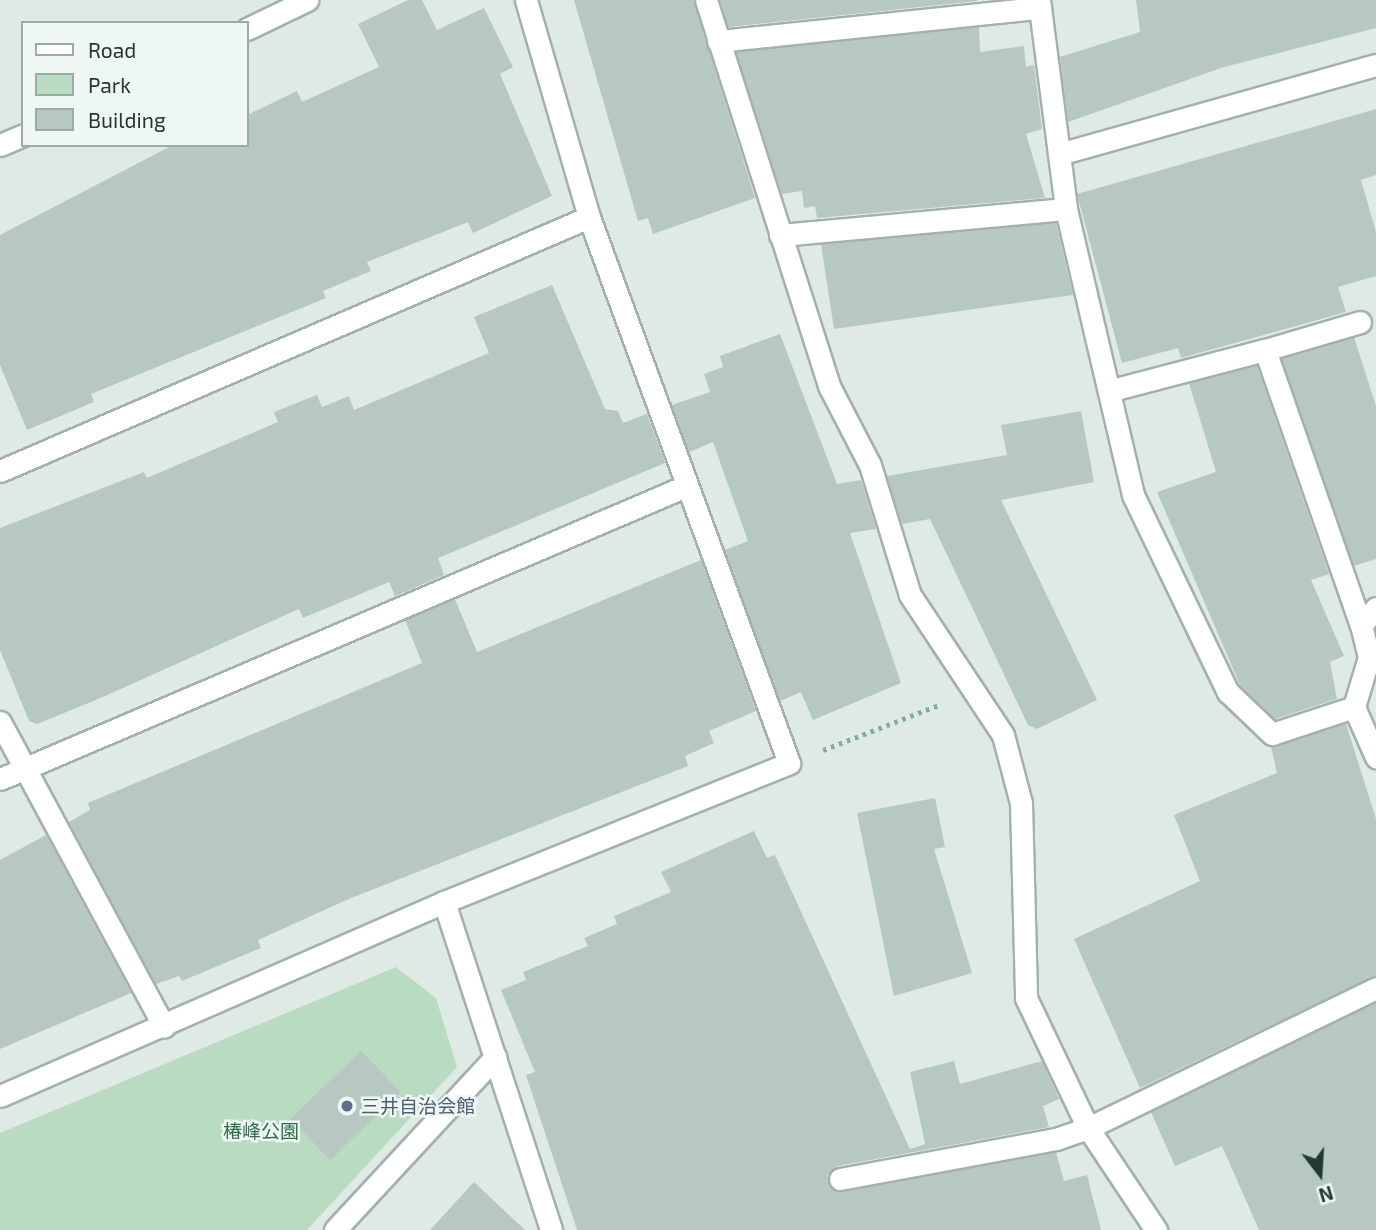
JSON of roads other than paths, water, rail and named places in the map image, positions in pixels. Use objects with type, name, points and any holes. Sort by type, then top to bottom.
[{"type":"street","points":[[248,29],[307,0]]},
{"type":"street","points":[[0,1096],[164,1027],[444,902],[789,763],[685,486],[589,217],[526,0]]},
{"type":"street","points":[[706,0],[829,386],[870,465],[910,595],[977,690],[1003,735],[1021,803],[1026,998],[1088,1128],[1156,1230]]},
{"type":"street","points":[[718,41],[1040,4],[1066,209],[1112,390],[1133,495],[1228,692],[1272,734],[1354,707]]},
{"type":"street","points":[[1059,154],[1376,65]]},
{"type":"street","points":[[0,145],[21,136]]},
{"type":"street","points":[[780,235],[1066,209]]},
{"type":"street","points":[[0,471],[589,217]]},
{"type":"street","points":[[1112,390],[1360,322]]},
{"type":"street","points":[[1265,350],[1361,625],[1369,657],[1354,707],[1376,757]]},
{"type":"street","points":[[0,779],[23,766],[685,486]]},
{"type":"street","points":[[1361,625],[1376,608]]},
{"type":"street","points":[[0,722],[164,1027]]},
{"type":"street","points":[[444,902],[551,1230]]},
{"type":"street","points":[[839,1179],[1088,1128],[1376,988]]},
{"type":"street","points":[[335,1230],[495,1057]]},
{"type":"place","name":"三井自治会館","points":[[347,1106]]},
{"type":"park label","name":"椿峰公園","points":[[261,1131]]}]
